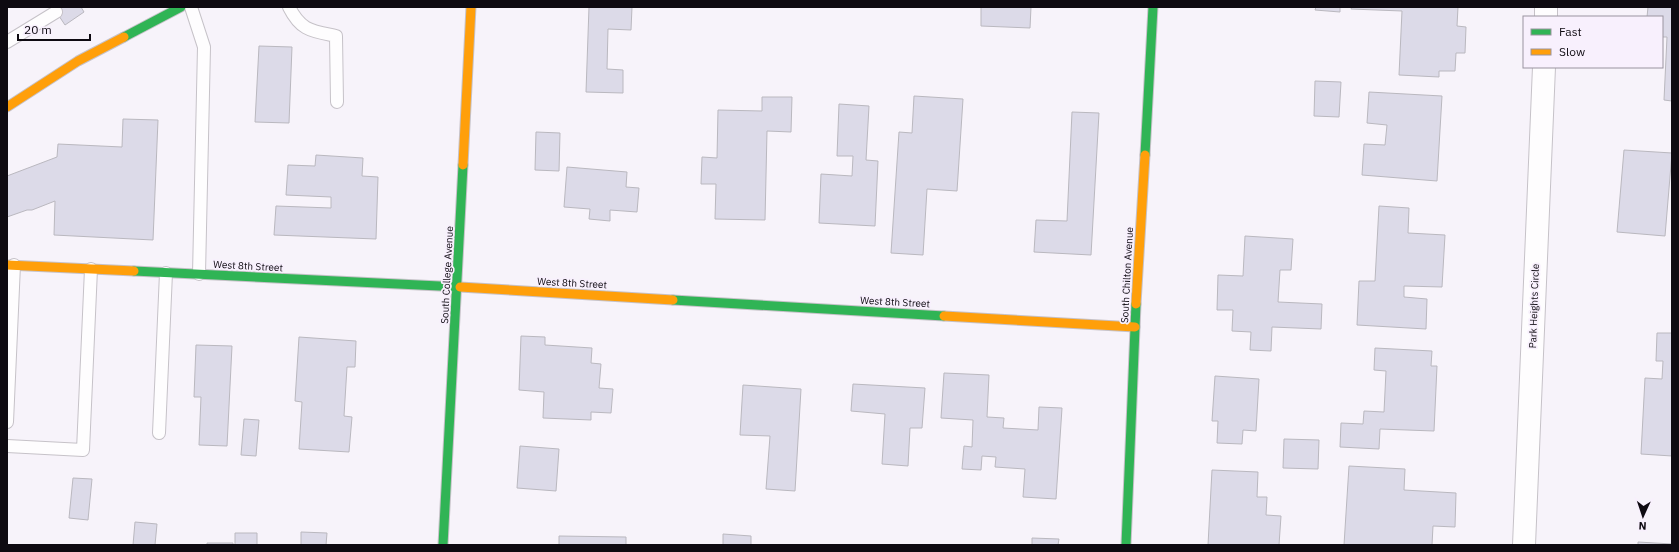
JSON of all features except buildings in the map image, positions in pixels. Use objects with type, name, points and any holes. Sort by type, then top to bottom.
[{"type":"street","points":[[7,107],[78,61],[181,7]]},
{"type":"street","name":"South College Avenue","points":[[443,545],[458,287],[471,7]]},
{"type":"street","name":"South Chilton Avenue","points":[[1126,545],[1135,327],[1153,7]]},
{"type":"street","name":"Park Heights Circle","points":[[1524,545],[1544,68]]},
{"type":"street","name":"West 8th Street","points":[[10,265],[458,287],[1135,327]]},
{"type":"lane","points":[[190,7],[204,47],[199,274]]},
{"type":"lane","points":[[289,7],[294,17],[309,30],[336,36],[336,102]]},
{"type":"lane","points":[[7,42],[56,12]]},
{"type":"lane","points":[[7,422],[10,265]]},
{"type":"lane","points":[[7,446],[83,450],[91,269]]},
{"type":"lane","points":[[159,433],[166,273]]},
{"type":"traffic: fast","points":[[124,37],[181,7]]},
{"type":"traffic: fast","points":[[1145,155],[1153,7]]},
{"type":"traffic: fast","points":[[443,545],[463,165]]},
{"type":"traffic: fast","points":[[134,271],[460,287]]},
{"type":"traffic: fast","points":[[673,300],[944,316]]},
{"type":"traffic: fast","points":[[1126,545],[1136,304]]},
{"type":"traffic: slow","points":[[463,165],[471,7]]},
{"type":"traffic: slow","points":[[7,107],[78,61],[124,37]]},
{"type":"traffic: slow","points":[[1136,304],[1145,155]]},
{"type":"traffic: slow","points":[[7,265],[134,271]]},
{"type":"traffic: slow","points":[[460,287],[673,300]]},
{"type":"traffic: slow","points":[[944,316],[1135,327]]}]
